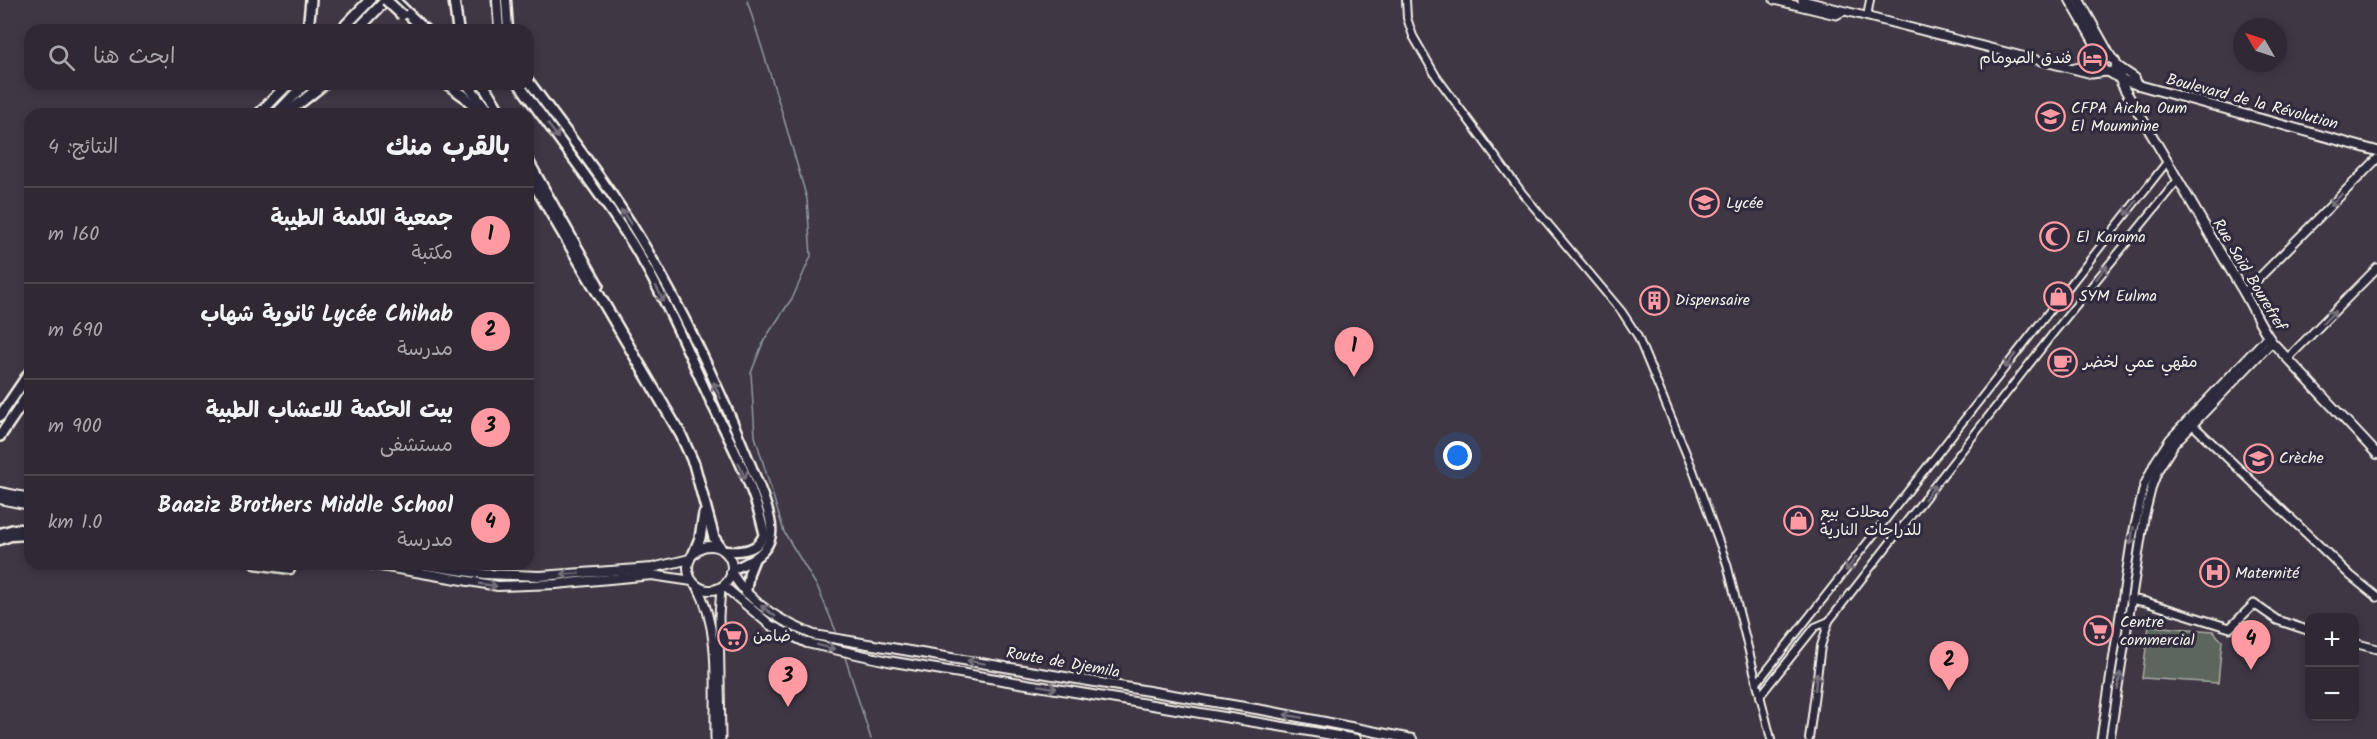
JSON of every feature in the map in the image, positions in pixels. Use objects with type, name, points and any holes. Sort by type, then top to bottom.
[{"type":"highway","points":[[309,24],[311,0]]},
{"type":"highway","points":[[347,24],[370,0]]},
{"type":"highway","points":[[363,24],[386,0],[418,24]]},
{"type":"highway","points":[[394,0],[412,24]]},
{"type":"highway","points":[[454,0],[457,24]]},
{"type":"highway","points":[[497,0],[499,24]]},
{"type":"highway","points":[[507,0],[508,24]]},
{"type":"highway","points":[[534,88],[641,238],[707,366],[750,464],[772,531],[770,542],[755,557],[732,570]]},
{"type":"highway","points":[[265,108],[282,90]]},
{"type":"highway","points":[[282,108],[299,90]]},
{"type":"highway","points":[[294,108],[316,90]]},
{"type":"highway","points":[[456,90],[476,108]]},
{"type":"highway","points":[[471,90],[485,108]]},
{"type":"highway","points":[[477,90],[491,108]]},
{"type":"highway","points":[[487,90],[497,108]]},
{"type":"highway","points":[[524,90],[591,180],[633,244],[660,292],[748,484],[764,532],[764,537],[754,548],[740,552],[723,549],[714,538],[694,464],[681,435],[608,306],[587,276],[534,186]]},
{"type":"highway","points":[[534,171],[596,278],[608,306]]},
{"type":"highway","points":[[0,416],[24,381]]},
{"type":"highway","points":[[0,436],[24,401]]},
{"type":"highway","points":[[692,556],[700,538],[704,506]]},
{"type":"highway","points":[[0,533],[24,529]]},
{"type":"highway","points":[[0,540],[11,536],[24,535]]},
{"type":"highway","points":[[746,593],[749,573],[755,557]]},
{"type":"main road","points":[[1774,0],[1836,15],[1844,11]]},
{"type":"main road","points":[[1802,0],[2094,74],[2115,69],[2114,64]]},
{"type":"main road","points":[[2070,0],[2114,64],[2135,78],[2137,85]]},
{"type":"main road","points":[[2079,0],[2114,64],[2120,80]]},
{"type":"main road","points":[[2073,68],[2114,64]]},
{"type":"main road","points":[[2114,64],[2102,68],[2120,80]]},
{"type":"main road","name":"Boulevard de la Révolution","points":[[2120,80],[2377,151]]},
{"type":"main road","name":"Rue Saïd Bourefref","points":[[2120,80],[2270,339],[2377,454]]},
{"type":"main road","points":[[2244,293],[2377,159]]},
{"type":"main road","points":[[2288,358],[2377,268]]},
{"type":"main road","points":[[2110,739],[2144,518],[2158,470],[2175,443],[2270,339]]},
{"type":"main road","points":[[2101,739],[2135,520],[2144,486],[2155,462],[2170,439],[2270,339]]},
{"type":"main road","points":[[2193,425],[2352,577],[2377,597]]},
{"type":"main road","points":[[0,492],[24,497]]},
{"type":"main road","points":[[0,499],[24,505]]},
{"type":"main road","points":[[422,570],[498,586],[556,584],[651,575],[695,584],[708,590],[722,587],[730,579],[732,570],[731,559],[723,549],[706,546],[692,556],[652,568],[540,576],[484,574],[458,570]]},
{"type":"main road","points":[[692,556],[688,570],[707,609],[712,631],[716,739]]},
{"type":"main road","name":"Route de Djemila","points":[[732,570],[746,593],[784,622],[814,635],[1268,711],[1412,739]]},
{"type":"main road","points":[[721,739],[719,616],[722,587]]},
{"type":"main road","points":[[722,587],[770,625],[807,643],[888,661],[1356,739]]},
{"type":"main road","points":[[2122,598],[2230,628],[2254,604],[2277,620],[2305,629]]},
{"type":"main road","points":[[2359,644],[2374,648]]},
{"type":"street","points":[[1406,0],[1407,18],[1413,36],[1436,76],[1523,194],[1622,312],[1637,335],[1694,470],[1715,530],[1729,574],[1771,739]]},
{"type":"street","points":[[1867,17],[1870,0]]},
{"type":"street","points":[[1757,683],[2167,162]]},
{"type":"street","points":[[1809,739],[1821,646],[1829,621],[2055,331],[2177,181]]},
{"type":"street","points":[[1760,696],[1815,627],[1829,621]]},
{"type":"shaded area","points":[[2149,626],[2213,631],[2222,641],[2218,683],[2142,678]]},
{"type":"waterway","points":[[747,0],[807,199],[811,256],[793,297],[764,340],[751,373],[755,436],[784,532],[818,588],[838,636]]},
{"type":"waterway","points":[[844,654],[871,739]]},
{"type":"place","name":"فندق الصومام","points":[[2093,58]]},
{"type":"place","name":"CFPA Aicha Oum El Moumnine","points":[[2050,117]]},
{"type":"place","name":"Lycée","points":[[1705,203]]},
{"type":"place","name":"El Karama","points":[[2055,237]]},
{"type":"place","name":"SYM Eulma","points":[[2058,296]]},
{"type":"place","name":"Dispensaire","points":[[1654,300]]},
{"type":"place","name":"مقهي عمي لخضر","points":[[2062,362]]},
{"type":"place","name":"جمعية الكلمة الطيبة","points":[[1354,377]]},
{"type":"place","name":"Crèche","points":[[2258,458]]},
{"type":"place","name":"محلات بيع للدراجات النارية","points":[[1799,521]]},
{"type":"place","name":"Maternité","points":[[2214,573]]},
{"type":"place","name":"Centre commercial","points":[[2099,631]]},
{"type":"place","name":"ضامن","points":[[732,636]]},
{"type":"place","name":"Baaziz Brothers Middle School","points":[[2251,670]]},
{"type":"place","name":"Lycée Chihab ثانوية شهاب","points":[[1949,691]]},
{"type":"place","name":"بيت الحكمة للاعشاب الطبية","points":[[788,707]]}]
